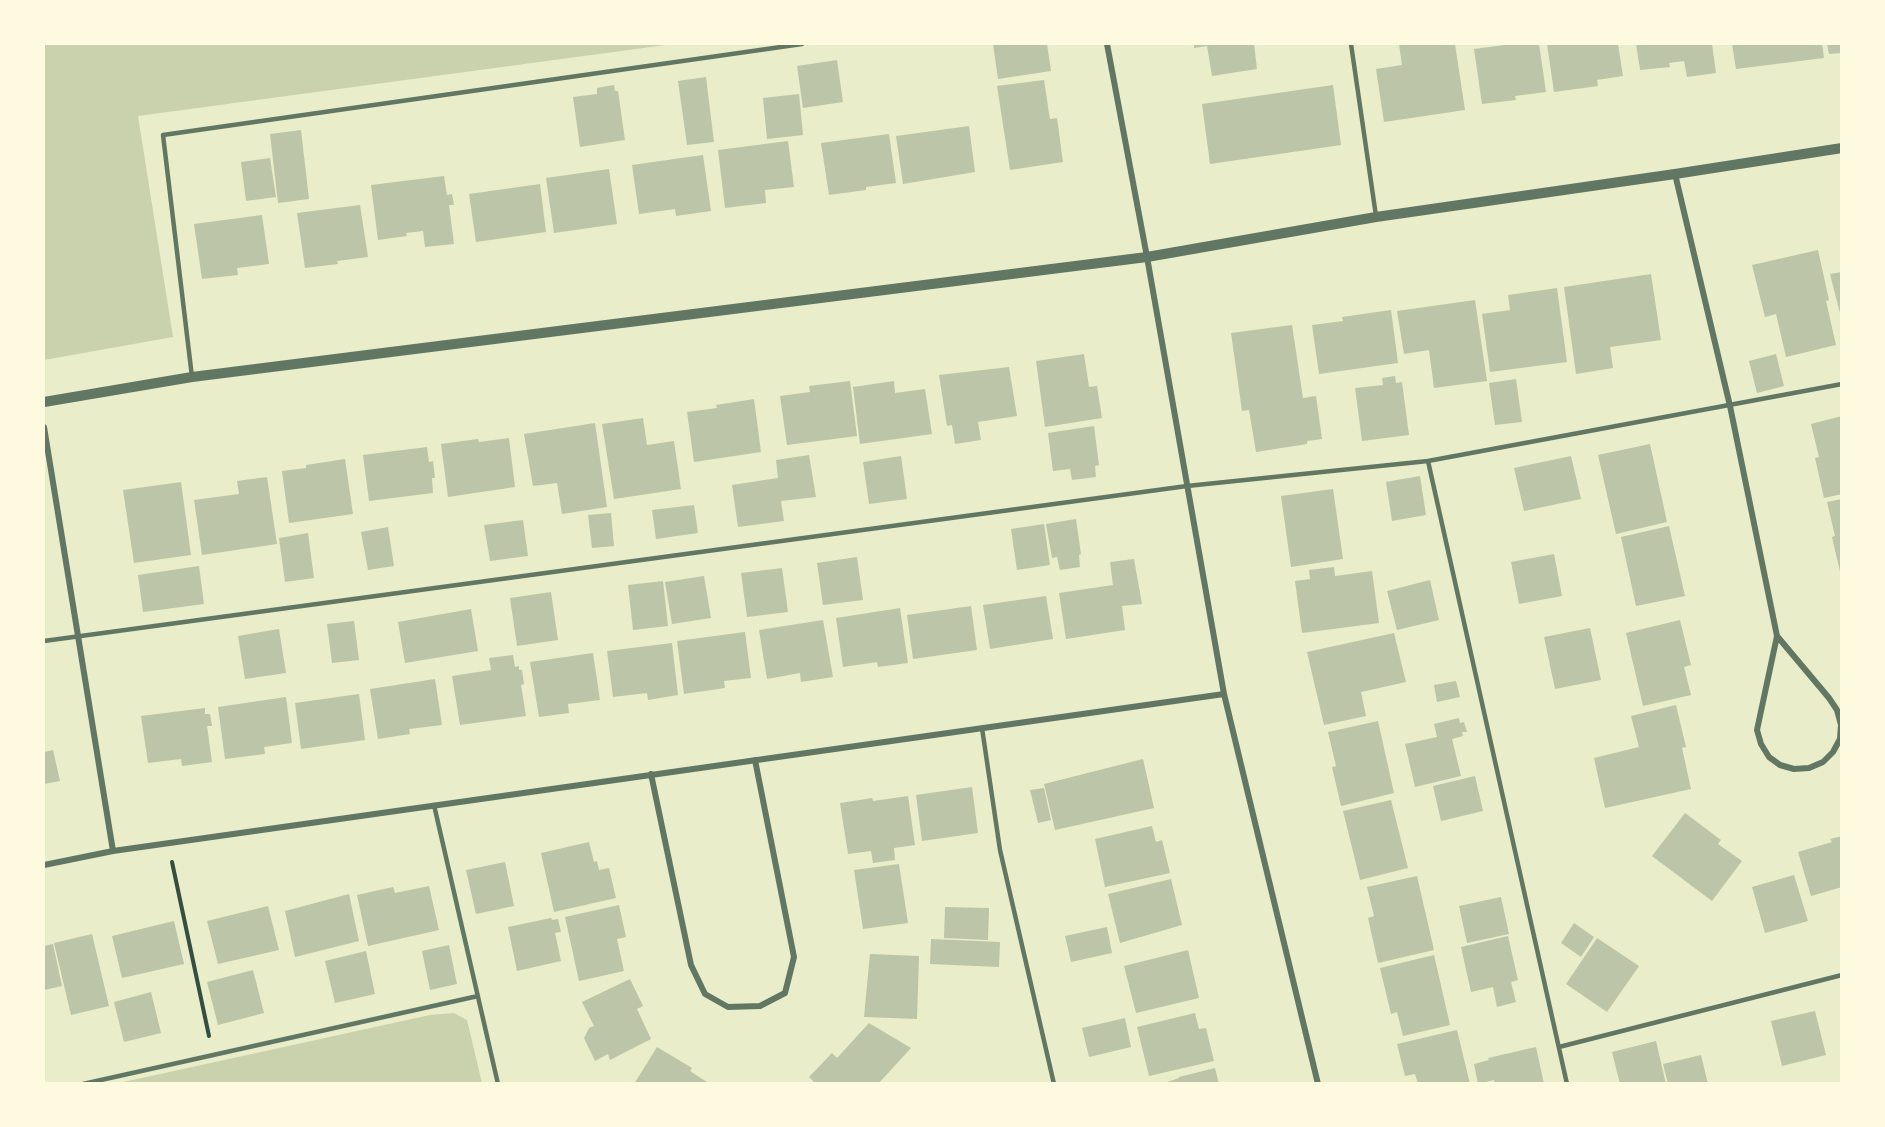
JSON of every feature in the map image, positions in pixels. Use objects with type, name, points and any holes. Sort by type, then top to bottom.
[{"type":"street","points":[[1107,44],[1224,694],[1318,1083]]},
{"type":"street","points":[[44,402],[192,377],[1147,257],[1376,217],[1842,148]]},
{"type":"street","points":[[1675,174],[1730,406],[1777,636],[1757,730],[1761,744],[1769,757],[1780,765],[1794,769],[1809,768],[1823,762],[1833,752],[1840,739],[1841,724],[1838,710],[1777,636]]},
{"type":"street","points":[[44,427],[113,851]]},
{"type":"street","points":[[44,865],[168,843],[1224,694]]},
{"type":"street","points":[[651,774],[691,965],[705,994],[728,1007],[760,1006],[785,993],[794,957],[755,760]]},
{"type":"lane","points":[[192,377],[163,135],[802,44]]},
{"type":"lane","points":[[1351,44],[1376,217]]},
{"type":"lane","points":[[44,641],[1187,486],[1428,461],[1842,384]]},
{"type":"lane","points":[[1428,461],[1568,1083]]},
{"type":"lane","points":[[982,728],[1000,850],[1054,1083]]},
{"type":"lane","points":[[434,805],[498,1083]]},
{"type":"lane","points":[[1559,1047],[1842,975]]},
{"type":"lane","points":[[83,1083],[478,996]]},
{"type":"path","points":[[168,843],[213,1055]]},
{"type":"green space","points":[[44,44],[673,44],[138,116],[173,337],[44,360]]},
{"type":"green space","points":[[454,1013],[467,1020],[482,1083],[119,1083],[430,1015]]},
{"type":"building","points":[[993,44],[1047,44],[1051,71],[998,79]]},
{"type":"building","points":[[1194,44],[1254,44],[1257,69],[1212,76],[1207,46],[1194,48]]},
{"type":"building","points":[[1399,44],[1455,44],[1465,110],[1384,122],[1376,69],[1402,65]]},
{"type":"building","points":[[1512,44],[1539,44],[1546,92],[1515,96],[1516,100],[1482,104],[1474,49]]},
{"type":"building","points":[[1547,44],[1618,44],[1623,76],[1597,80],[1598,86],[1554,92]]},
{"type":"building","points":[[1636,44],[1712,44],[1716,73],[1687,77],[1684,61],[1669,63],[1670,67],[1640,70]]},
{"type":"building","points":[[1732,44],[1822,44],[1824,58],[1736,69]]},
{"type":"building","points":[[1827,44],[1842,44],[1842,53],[1829,54]]},
{"type":"building","points":[[837,60],[843,102],[803,108],[797,66]]},
{"type":"building","points":[[706,77],[714,142],[687,145],[678,81]]},
{"type":"building","points":[[1044,80],[1050,119],[1057,118],[1063,162],[1010,170],[997,86]]},
{"type":"building","points":[[614,85],[615,91],[618,91],[625,140],[580,147],[573,97],[597,94],[597,88]]},
{"type":"building","points":[[1333,85],[1341,145],[1210,164],[1202,104]]},
{"type":"building","points":[[799,94],[803,135],[767,139],[763,98]]},
{"type":"building","points":[[969,126],[975,172],[903,184],[896,136]]},
{"type":"building","points":[[301,130],[309,199],[278,203],[270,134]]},
{"type":"building","points":[[889,134],[896,183],[829,195],[821,143]]},
{"type":"building","points":[[788,141],[794,187],[765,190],[766,203],[725,208],[718,150]]},
{"type":"building","points":[[703,155],[711,211],[676,216],[675,209],[639,214],[632,165]]},
{"type":"building","points":[[270,158],[276,197],[246,201],[241,162]]},
{"type":"building","points":[[609,169],[617,224],[554,233],[546,178]]},
{"type":"building","points":[[444,176],[447,195],[452,194],[454,205],[449,205],[454,244],[425,247],[423,231],[378,240],[371,185]]},
{"type":"building","points":[[540,184],[546,232],[476,242],[469,194]]},
{"type":"building","points":[[360,205],[368,257],[305,268],[297,213]]},
{"type":"building","points":[[262,215],[269,264],[237,268],[238,275],[202,279],[194,224]]},
{"type":"building","points":[[1818,250],[1836,345],[1786,357],[1776,314],[1765,317],[1752,265]]},
{"type":"building","points":[[1842,272],[1842,317],[1841,317],[1830,274]]},
{"type":"building","points":[[1651,274],[1661,340],[1610,347],[1613,368],[1576,374],[1564,287]]},
{"type":"building","points":[[1557,288],[1567,362],[1490,372],[1482,314],[1510,310],[1508,295]]},
{"type":"building","points":[[1475,300],[1487,381],[1434,388],[1429,350],[1404,354],[1397,311]]},
{"type":"building","points":[[1391,310],[1398,363],[1319,374],[1312,325],[1343,321],[1342,317]]},
{"type":"building","points":[[1292,325],[1303,398],[1316,396],[1322,439],[1307,441],[1307,444],[1256,452],[1249,410],[1242,411],[1231,333]]},
{"type":"building","points":[[1084,354],[1089,387],[1097,386],[1102,418],[1045,427],[1036,361]]},
{"type":"building","points":[[1776,354],[1784,386],[1757,393],[1749,361]]},
{"type":"building","points":[[1009,367],[1017,416],[978,422],[981,440],[955,444],[952,425],[947,426],[939,375]]},
{"type":"building","points":[[1395,376],[1396,383],[1402,382],[1409,435],[1362,441],[1355,388],[1383,385],[1382,378]]},
{"type":"building","points":[[1516,379],[1522,422],[1495,425],[1489,383]]},
{"type":"building","points":[[850,381],[857,436],[787,445],[780,396],[810,392],[809,386]]},
{"type":"building","points":[[894,381],[895,393],[925,389],[932,434],[860,444],[853,387]]},
{"type":"building","points":[[754,399],[761,452],[694,462],[687,412]]},
{"type":"building","points":[[1842,416],[1842,494],[1824,498],[1815,458],[1819,457],[1811,424]]},
{"type":"building","points":[[643,418],[647,445],[674,441],[681,489],[614,499],[602,424]]},
{"type":"building","points":[[595,423],[607,507],[562,514],[557,483],[533,486],[524,434]]},
{"type":"building","points":[[1094,426],[1099,465],[1095,466],[1096,477],[1072,480],[1070,469],[1053,471],[1048,433]]},
{"type":"building","points":[[509,438],[515,487],[448,497],[441,444]]},
{"type":"building","points":[[1650,444],[1667,522],[1616,534],[1598,455]]},
{"type":"building","points":[[427,447],[429,462],[433,461],[435,478],[432,478],[433,493],[369,501],[363,455]]},
{"type":"building","points":[[809,455],[816,497],[781,501],[784,521],[738,527],[732,485],[778,478],[776,460]]},
{"type":"building","points":[[901,456],[907,499],[869,504],[863,462]]},
{"type":"building","points":[[1571,456],[1581,499],[1524,511],[1514,468]]},
{"type":"building","points":[[345,459],[353,514],[289,523],[282,471]]},
{"type":"building","points":[[1420,476],[1426,515],[1392,521],[1386,482]]},
{"type":"building","points":[[267,477],[277,544],[202,555],[194,500],[239,494],[237,481]]},
{"type":"building","points":[[181,482],[191,555],[134,563],[123,490]]},
{"type":"building","points":[[1333,489],[1343,559],[1291,567],[1281,496]]},
{"type":"building","points":[[1842,499],[1842,576],[1841,576],[1827,502]]},
{"type":"building","points":[[694,505],[698,533],[656,539],[652,510]]},
{"type":"building","points":[[611,513],[614,546],[592,548],[588,515]]},
{"type":"building","points":[[1076,519],[1081,554],[1079,555],[1080,567],[1060,570],[1057,557],[1052,558],[1046,524]]},
{"type":"building","points":[[523,520],[528,556],[490,561],[484,525]]},
{"type":"building","points":[[1044,524],[1050,565],[1017,570],[1011,529]]},
{"type":"building","points":[[1669,526],[1685,596],[1636,606],[1621,537]]},
{"type":"building","points":[[388,527],[394,566],[368,570],[361,532]]},
{"type":"building","points":[[308,533],[314,578],[285,582],[279,538]]},
{"type":"building","points":[[1554,554],[1562,596],[1519,604],[1511,562]]},
{"type":"building","points":[[857,557],[863,600],[823,605],[817,563]]},
{"type":"building","points":[[1134,559],[1142,604],[1122,606],[1125,630],[1066,639],[1059,593],[1113,585],[1110,562]]},
{"type":"building","points":[[199,566],[204,604],[143,612],[138,575]]},
{"type":"building","points":[[1334,567],[1335,576],[1372,571],[1379,623],[1302,633],[1295,581],[1310,579],[1309,570]]},
{"type":"building","points":[[782,568],[788,612],[747,617],[741,573]]},
{"type":"building","points":[[704,576],[711,618],[672,624],[665,582]]},
{"type":"building","points":[[1430,580],[1439,620],[1397,630],[1387,591]]},
{"type":"building","points":[[663,581],[668,626],[633,630],[628,585]]},
{"type":"building","points":[[551,592],[558,640],[517,646],[510,598]]},
{"type":"building","points":[[1046,596],[1053,639],[990,649],[983,605]]},
{"type":"building","points":[[971,606],[977,650],[913,659],[907,615]]},
{"type":"building","points":[[900,608],[908,663],[878,667],[877,662],[843,667],[836,618]]},
{"type":"building","points":[[471,609],[478,651],[405,663],[398,622]]},
{"type":"building","points":[[823,620],[833,677],[801,682],[800,673],[767,679],[759,630]]},
{"type":"building","points":[[1680,620],[1691,665],[1684,667],[1691,695],[1643,706],[1626,633]]},
{"type":"building","points":[[354,621],[359,660],[332,663],[327,624]]},
{"type":"building","points":[[1590,628],[1601,680],[1555,689],[1544,637]]},
{"type":"building","points":[[279,629],[286,673],[245,679],[238,636]]},
{"type":"building","points":[[745,632],[751,678],[724,681],[725,688],[684,694],[677,641]]},
{"type":"building","points":[[1394,633],[1406,682],[1361,692],[1366,716],[1324,725],[1307,652]]},
{"type":"building","points":[[672,643],[678,695],[648,700],[647,693],[613,697],[607,651]]},
{"type":"building","points":[[593,653],[600,700],[568,704],[569,713],[539,717],[530,662]]},
{"type":"building","points":[[513,655],[515,667],[519,666],[519,670],[522,670],[524,684],[521,685],[526,716],[460,725],[452,676],[491,670],[489,658]]},
{"type":"building","points":[[435,679],[442,725],[409,729],[410,734],[378,739],[370,689]]},
{"type":"building","points":[[1456,681],[1460,697],[1437,702],[1434,685]]},
{"type":"building","points":[[359,694],[365,740],[301,749],[295,703]]},
{"type":"building","points":[[286,697],[292,743],[264,747],[265,754],[225,759],[218,707]]},
{"type":"building","points":[[1676,705],[1686,747],[1682,748],[1691,789],[1605,808],[1594,758],[1639,747],[1631,716]]},
{"type":"building","points":[[205,708],[205,714],[210,714],[212,726],[207,726],[212,762],[182,766],[181,759],[148,763],[141,716]]},
{"type":"building","points":[[1459,718],[1460,723],[1464,722],[1467,732],[1462,732],[1463,736],[1452,739],[1461,776],[1415,787],[1405,744],[1437,737],[1434,724]]},
{"type":"building","points":[[1378,721],[1394,793],[1341,806],[1332,767],[1336,766],[1328,732]]},
{"type":"building","points":[[53,750],[60,781],[44,784],[44,752]]},
{"type":"building","points":[[1143,759],[1154,808],[1055,830],[1044,784]]},
{"type":"building","points":[[1475,776],[1483,811],[1441,821],[1433,786]]},
{"type":"building","points":[[972,787],[978,833],[922,841],[916,795]]},
{"type":"building","points":[[1044,788],[1051,820],[1038,823],[1030,790]]},
{"type":"building","points":[[908,796],[915,845],[894,848],[895,860],[873,863],[871,851],[848,854],[840,803]]},
{"type":"building","points":[[1391,800],[1408,868],[1360,880],[1343,811]]},
{"type":"building","points":[[1685,813],[1721,840],[1718,844],[1742,861],[1712,901],[1652,856]]},
{"type":"building","points":[[1152,826],[1156,842],[1162,840],[1170,873],[1105,887],[1095,839]]},
{"type":"building","points":[[1842,836],[1842,887],[1811,896],[1798,852],[1832,842],[1830,839]]},
{"type":"building","points":[[589,842],[594,862],[597,861],[599,870],[609,868],[616,898],[554,912],[541,853]]},
{"type":"building","points":[[505,862],[514,906],[476,914],[466,870]]},
{"type":"building","points":[[899,864],[908,923],[863,929],[854,870]]},
{"type":"building","points":[[1794,875],[1808,921],[1765,933],[1752,887]]},
{"type":"building","points":[[1417,876],[1434,950],[1378,963],[1368,918],[1374,916],[1367,887]]},
{"type":"building","points":[[1171,879],[1182,925],[1120,943],[1108,894]]},
{"type":"building","points":[[429,886],[439,930],[368,946],[357,895],[393,887],[395,893]]},
{"type":"building","points":[[349,894],[359,941],[295,957],[285,911]]},
{"type":"building","points":[[1501,897],[1509,934],[1467,943],[1459,906]]},
{"type":"building","points":[[619,905],[626,937],[617,939],[624,971],[579,981],[565,917]]},
{"type":"building","points":[[268,906],[279,950],[218,964],[207,921]]},
{"type":"building","points":[[945,907],[989,908],[988,940],[944,938]]},
{"type":"building","points":[[551,918],[552,920],[558,919],[561,932],[555,933],[561,961],[517,971],[508,927]]},
{"type":"building","points":[[174,921],[184,964],[122,978],[112,936]]},
{"type":"building","points":[[1574,923],[1594,937],[1581,957],[1561,943]]},
{"type":"building","points":[[1107,927],[1112,953],[1071,962],[1065,936]]},
{"type":"building","points":[[92,934],[109,1006],[71,1015],[54,943]]},
{"type":"building","points":[[1508,936],[1518,980],[1511,982],[1516,1002],[1497,1007],[1493,987],[1471,992],[1461,947]]},
{"type":"building","points":[[1597,938],[1639,966],[1607,1012],[1566,984]]},
{"type":"building","points":[[931,939],[1000,942],[999,967],[930,964]]},
{"type":"building","points":[[53,944],[62,986],[44,990],[44,946]]},
{"type":"building","points":[[449,945],[457,984],[430,990],[422,951]]},
{"type":"building","points":[[1188,950],[1199,998],[1136,1013],[1124,966]]},
{"type":"building","points":[[366,951],[375,994],[335,1003],[325,961]]},
{"type":"building","points":[[870,954],[919,956],[917,1019],[864,1017]]},
{"type":"building","points":[[1434,955],[1450,1025],[1403,1036],[1397,1012],[1391,1014],[1380,968]]},
{"type":"building","points":[[253,970],[264,1013],[218,1025],[207,982]]},
{"type":"building","points":[[630,979],[643,1006],[637,1009],[651,1039],[610,1060],[608,1054],[595,1061],[584,1038],[589,1028],[594,1026],[582,1002]]},
{"type":"building","points":[[151,992],[161,1033],[124,1042],[114,1002]]},
{"type":"building","points":[[1815,1011],[1826,1055],[1782,1066],[1771,1021]]},
{"type":"building","points":[[1195,1013],[1199,1029],[1206,1028],[1214,1061],[1149,1076],[1137,1027]]},
{"type":"building","points":[[1125,1018],[1131,1047],[1089,1057],[1082,1028]]},
{"type":"building","points":[[869,1023],[911,1048],[878,1084],[816,1084],[809,1077],[832,1053],[837,1058]]},
{"type":"building","points":[[1457,1030],[1470,1084],[1418,1084],[1415,1074],[1405,1076],[1397,1044]]},
{"type":"building","points":[[1656,1041],[1666,1084],[1620,1084],[1612,1052]]},
{"type":"building","points":[[657,1047],[692,1068],[690,1071],[710,1084],[634,1084]]},
{"type":"building","points":[[1536,1047],[1544,1084],[1495,1084],[1494,1080],[1478,1084],[1474,1064],[1489,1060],[1488,1058]]},
{"type":"building","points":[[1701,1055],[1708,1084],[1668,1084],[1663,1064]]},
{"type":"building","points":[[1215,1068],[1219,1084],[1161,1084],[1179,1077]]}]
